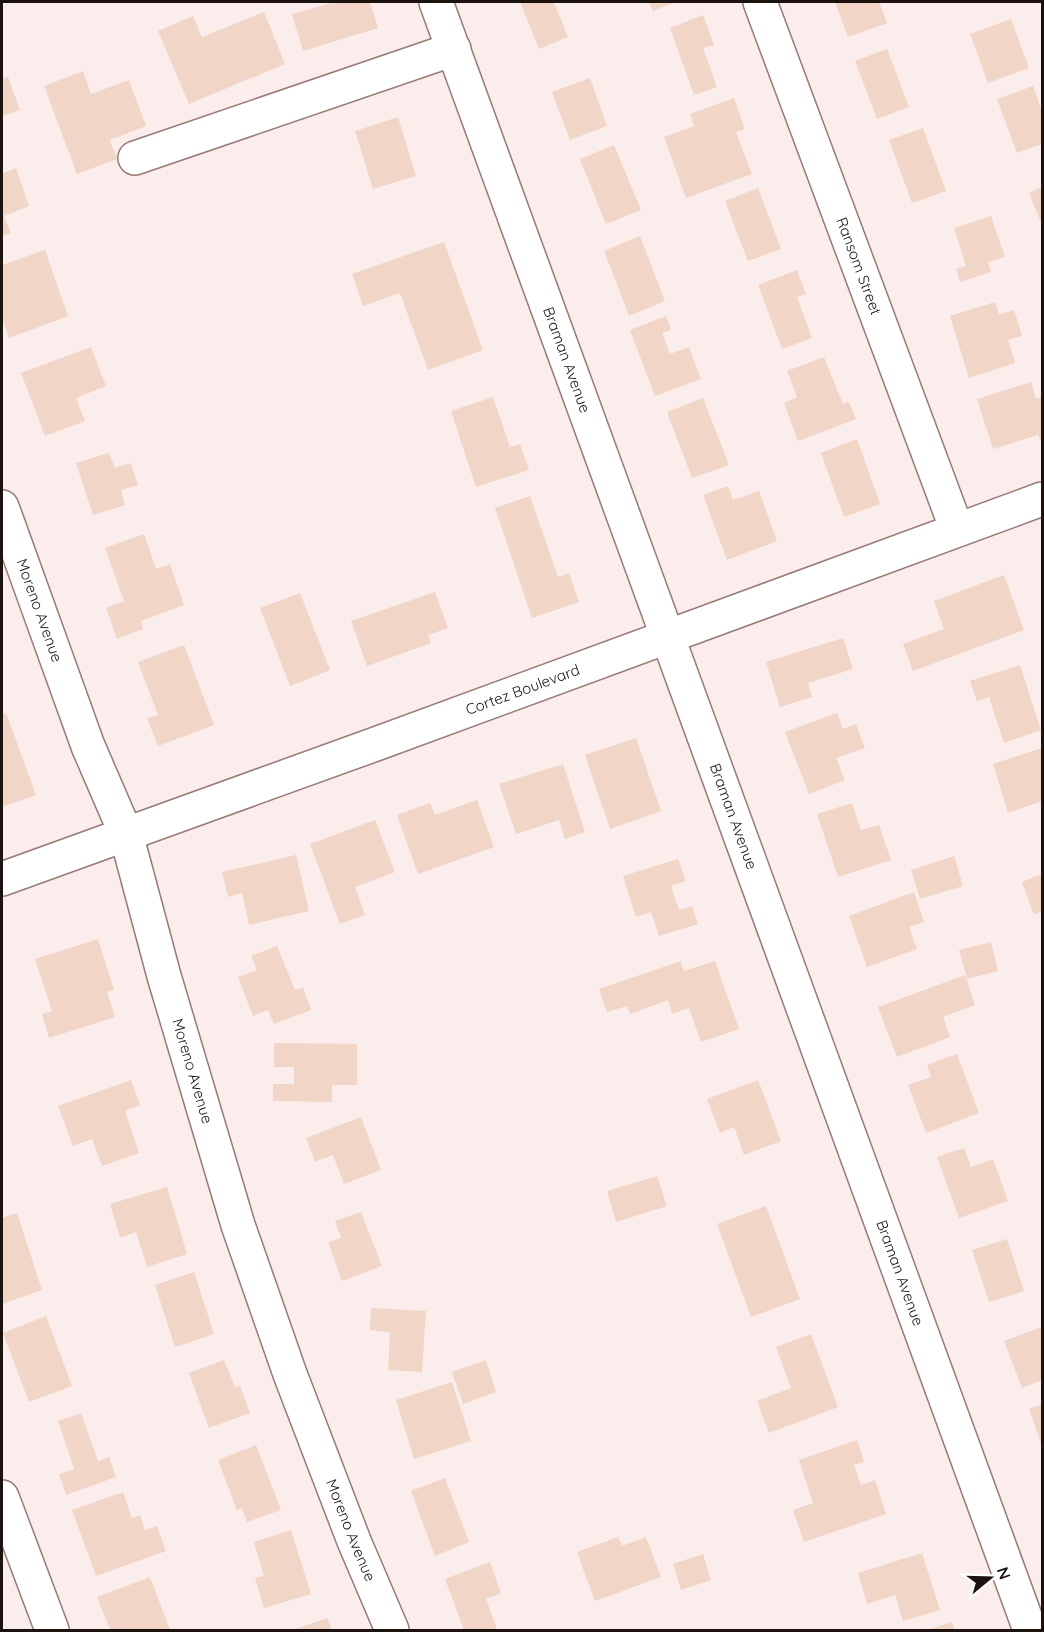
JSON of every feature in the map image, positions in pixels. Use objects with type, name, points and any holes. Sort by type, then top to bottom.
[{"type":"street","name":"Braman Avenue","points":[[436,2],[1030,1630]]},
{"type":"street","name":"Ransom Street","points":[[760,2],[957,530]]},
{"type":"street","points":[[135,158],[454,49]]},
{"type":"street","name":"Cortez Boulevard","points":[[2,879],[1042,499]]},
{"type":"street","name":"Moreno Avenue","points":[[2,507],[88,746],[126,834],[164,976],[238,1225],[294,1385],[354,1541],[392,1630]]},
{"type":"street","points":[[2,1497],[52,1630]]},
{"type":"building","points":[[335,2],[370,2],[378,28],[303,51],[292,14]]},
{"type":"building","points":[[520,2],[554,2],[568,37],[539,49]]},
{"type":"building","points":[[649,2],[676,2],[653,11]]},
{"type":"building","points":[[835,2],[879,2],[887,23],[848,37]]},
{"type":"building","points":[[264,12],[285,64],[189,104],[158,31],[193,16],[202,37]]},
{"type":"building","points":[[703,15],[714,45],[703,48],[717,87],[694,95],[670,28]]},
{"type":"building","points":[[1011,19],[1029,68],[988,83],[970,34]]},
{"type":"building","points":[[887,49],[909,107],[877,119],[855,61]]},
{"type":"building","points":[[83,71],[91,94],[129,80],[146,126],[110,140],[117,159],[77,174],[44,86]]},
{"type":"building","points":[[8,77],[20,110],[2,116],[2,79]]},
{"type":"building","points":[[590,78],[607,126],[570,140],[552,92]]},
{"type":"building","points":[[1033,86],[1042,111],[1042,144],[1017,153],[997,99]]},
{"type":"building","points":[[734,98],[745,129],[736,132],[752,174],[686,198],[664,137],[694,126],[690,114]]},
{"type":"building","points":[[398,117],[416,176],[373,189],[355,131]]},
{"type":"building","points":[[923,128],[946,191],[912,203],[889,140]]},
{"type":"building","points":[[614,145],[641,210],[606,224],[580,159]]},
{"type":"building","points":[[16,168],[29,206],[4,216],[11,233],[2,236],[2,174]]},
{"type":"building","points":[[1042,187],[1042,225],[1029,193]]},
{"type":"building","points":[[758,188],[781,249],[748,261],[725,201]]},
{"type":"building","points":[[991,216],[1005,257],[988,262],[991,272],[960,282],[956,269],[966,266],[954,228]]},
{"type":"building","points":[[640,236],[665,301],[629,316],[604,251]]},
{"type":"building","points":[[444,242],[483,350],[428,370],[400,293],[363,306],[352,274]]},
{"type":"building","points":[[45,250],[68,316],[9,338],[2,318],[2,265]]},
{"type":"building","points":[[797,270],[806,294],[797,297],[812,338],[782,349],[758,285]]},
{"type":"building","points":[[995,302],[999,315],[1014,310],[1022,336],[1008,340],[1015,363],[969,378],[950,316]]},
{"type":"building","points":[[666,316],[671,330],[662,333],[670,354],[689,347],[701,379],[655,396],[630,330]]},
{"type":"building","points":[[91,347],[106,386],[76,398],[85,421],[45,436],[21,373]]},
{"type":"building","points":[[824,357],[843,404],[849,402],[856,419],[798,441],[784,403],[797,397],[787,371]]},
{"type":"building","points":[[1031,382],[1036,399],[1042,397],[1042,439],[1040,440],[1038,435],[993,449],[977,399]]},
{"type":"building","points":[[493,397],[510,447],[520,444],[529,470],[476,487],[451,411]]},
{"type":"building","points":[[703,398],[729,465],[692,478],[667,412]]},
{"type":"building","points":[[857,439],[880,504],[844,517],[821,453]]},
{"type":"building","points":[[109,453],[115,468],[131,463],[138,485],[121,490],[125,505],[93,515],[76,463]]},
{"type":"building","points":[[728,486],[733,500],[759,491],[777,541],[727,560],[703,495]]},
{"type":"building","points":[[530,496],[558,577],[569,573],[579,602],[532,618],[495,508]]},
{"type":"building","points":[[144,534],[156,569],[170,564],[184,605],[141,621],[143,629],[117,639],[106,608],[124,601],[105,548]]},
{"type":"building","points":[[1004,575],[1024,630],[913,671],[903,644],[944,629],[934,601]]},
{"type":"building","points":[[435,592],[448,628],[428,635],[431,643],[367,666],[351,621]]},
{"type":"building","points":[[300,593],[330,670],[290,686],[260,608]]},
{"type":"building","points":[[843,638],[853,669],[808,683],[812,697],[780,707],[766,662]]},
{"type":"building","points":[[184,645],[214,725],[158,746],[147,718],[158,715],[138,662]]},
{"type":"building","points":[[1020,665],[1041,730],[1004,743],[989,697],[977,701],[970,681]]},
{"type":"building","points":[[6,713],[36,795],[2,807],[2,715]]},
{"type":"building","points":[[837,713],[843,729],[856,724],[865,748],[836,758],[845,780],[809,794],[785,732]]},
{"type":"building","points":[[636,738],[661,811],[610,829],[585,755]]},
{"type":"building","points":[[1042,748],[1042,801],[1008,813],[993,764]]},
{"type":"building","points":[[563,764],[585,832],[565,839],[559,820],[516,834],[499,784]]},
{"type":"building","points":[[477,800],[494,847],[418,874],[397,815],[430,803],[435,815]]},
{"type":"building","points":[[852,803],[861,830],[879,825],[891,860],[838,877],[817,814]]},
{"type":"building","points":[[375,820],[395,872],[355,887],[365,915],[340,924],[310,844]]},
{"type":"building","points":[[296,855],[309,911],[249,925],[242,893],[228,897],[222,872]]},
{"type":"building","points":[[954,856],[963,886],[920,899],[911,870]]},
{"type":"building","points":[[678,859],[686,881],[671,886],[679,910],[692,906],[698,924],[659,936],[651,912],[636,917],[623,876]]},
{"type":"building","points":[[1042,874],[1042,911],[1034,915],[1022,882]]},
{"type":"building","points":[[914,892],[924,922],[909,927],[917,949],[867,967],[849,916]]},
{"type":"building","points":[[98,939],[114,990],[107,992],[115,1017],[49,1038],[42,1014],[52,1011],[35,959]]},
{"type":"building","points":[[991,942],[998,971],[967,979],[959,950]]},
{"type":"building","points":[[277,946],[295,990],[303,988],[311,1010],[274,1024],[268,1010],[253,1016],[238,977],[257,970],[251,956]]},
{"type":"building","points":[[681,961],[684,971],[715,961],[739,1029],[701,1042],[689,1008],[672,1014],[668,1000],[630,1014],[627,1006],[607,1012],[599,989]]},
{"type":"building","points":[[965,975],[975,1005],[943,1017],[950,1037],[897,1057],[878,1007]]},
{"type":"building","points":[[274,1043],[357,1044],[357,1085],[332,1085],[332,1102],[273,1101],[273,1084],[294,1084],[294,1067],[274,1067]]},
{"type":"building","points":[[957,1054],[979,1113],[926,1133],[908,1085],[931,1077],[927,1065]]},
{"type":"building","points":[[131,1080],[140,1105],[125,1111],[139,1153],[102,1166],[92,1139],[73,1146],[58,1106]]},
{"type":"building","points":[[758,1080],[781,1141],[744,1155],[734,1127],[720,1133],[707,1099]]},
{"type":"building","points":[[361,1117],[381,1170],[344,1184],[333,1155],[315,1162],[306,1138]]},
{"type":"building","points":[[964,1148],[971,1167],[993,1159],[1008,1201],[959,1218],[937,1157]]},
{"type":"building","points":[[657,1176],[667,1206],[616,1222],[607,1191]]},
{"type":"building","points":[[167,1187],[187,1254],[147,1267],[136,1232],[120,1238],[110,1204]]},
{"type":"building","points":[[766,1206],[800,1299],[751,1317],[717,1224]]},
{"type":"building","points":[[361,1212],[382,1266],[342,1281],[328,1242],[341,1238],[335,1221]]},
{"type":"building","points":[[17,1213],[42,1290],[2,1304],[2,1218]]},
{"type":"building","points":[[1007,1239],[1024,1291],[989,1302],[972,1250]]},
{"type":"building","points":[[194,1272],[214,1334],[175,1347],[155,1285]]},
{"type":"building","points":[[371,1308],[426,1311],[422,1372],[388,1370],[390,1332],[370,1330]]},
{"type":"building","points":[[46,1316],[72,1386],[29,1402],[3,1333]]},
{"type":"building","points":[[1042,1327],[1042,1380],[1022,1388],[1004,1341]]},
{"type":"building","points":[[811,1334],[838,1407],[769,1433],[757,1401],[791,1388],[776,1347]]},
{"type":"building","points":[[224,1360],[235,1387],[240,1386],[250,1413],[209,1428],[189,1373]]},
{"type":"building","points":[[486,1360],[496,1392],[463,1404],[452,1372]]},
{"type":"building","points":[[452,1382],[471,1441],[414,1459],[396,1400]]},
{"type":"building","points":[[1042,1404],[1042,1446],[1029,1409]]},
{"type":"building","points":[[81,1413],[98,1461],[109,1457],[116,1477],[66,1495],[59,1474],[74,1469],[58,1421]]},
{"type":"building","points":[[857,1440],[864,1462],[854,1465],[861,1485],[875,1480],[886,1514],[804,1542],[793,1510],[813,1503],[799,1460]]},
{"type":"building","points":[[256,1445],[281,1510],[247,1522],[242,1508],[237,1510],[218,1460]]},
{"type":"building","points":[[445,1478],[469,1542],[435,1556],[411,1491]]},
{"type":"building","points":[[123,1492],[132,1518],[140,1515],[145,1530],[157,1526],[166,1551],[96,1576],[72,1510]]},
{"type":"building","points":[[291,1530],[311,1594],[264,1608],[255,1578],[264,1576],[254,1542]]},
{"type":"building","points":[[618,1537],[622,1546],[646,1537],[661,1577],[595,1601],[577,1552]]},
{"type":"building","points":[[922,1553],[940,1610],[903,1621],[895,1595],[867,1604],[858,1573]]},
{"type":"building","points":[[703,1554],[711,1580],[681,1590],[673,1564]]},
{"type":"building","points":[[490,1562],[501,1593],[486,1599],[497,1629],[464,1630],[445,1579]]},
{"type":"building","points":[[150,1577],[170,1630],[110,1630],[97,1597]]},
{"type":"building","points":[[327,1618],[332,1630],[293,1630]]},
{"type":"building","points":[[952,1622],[955,1630],[928,1630]]}]
